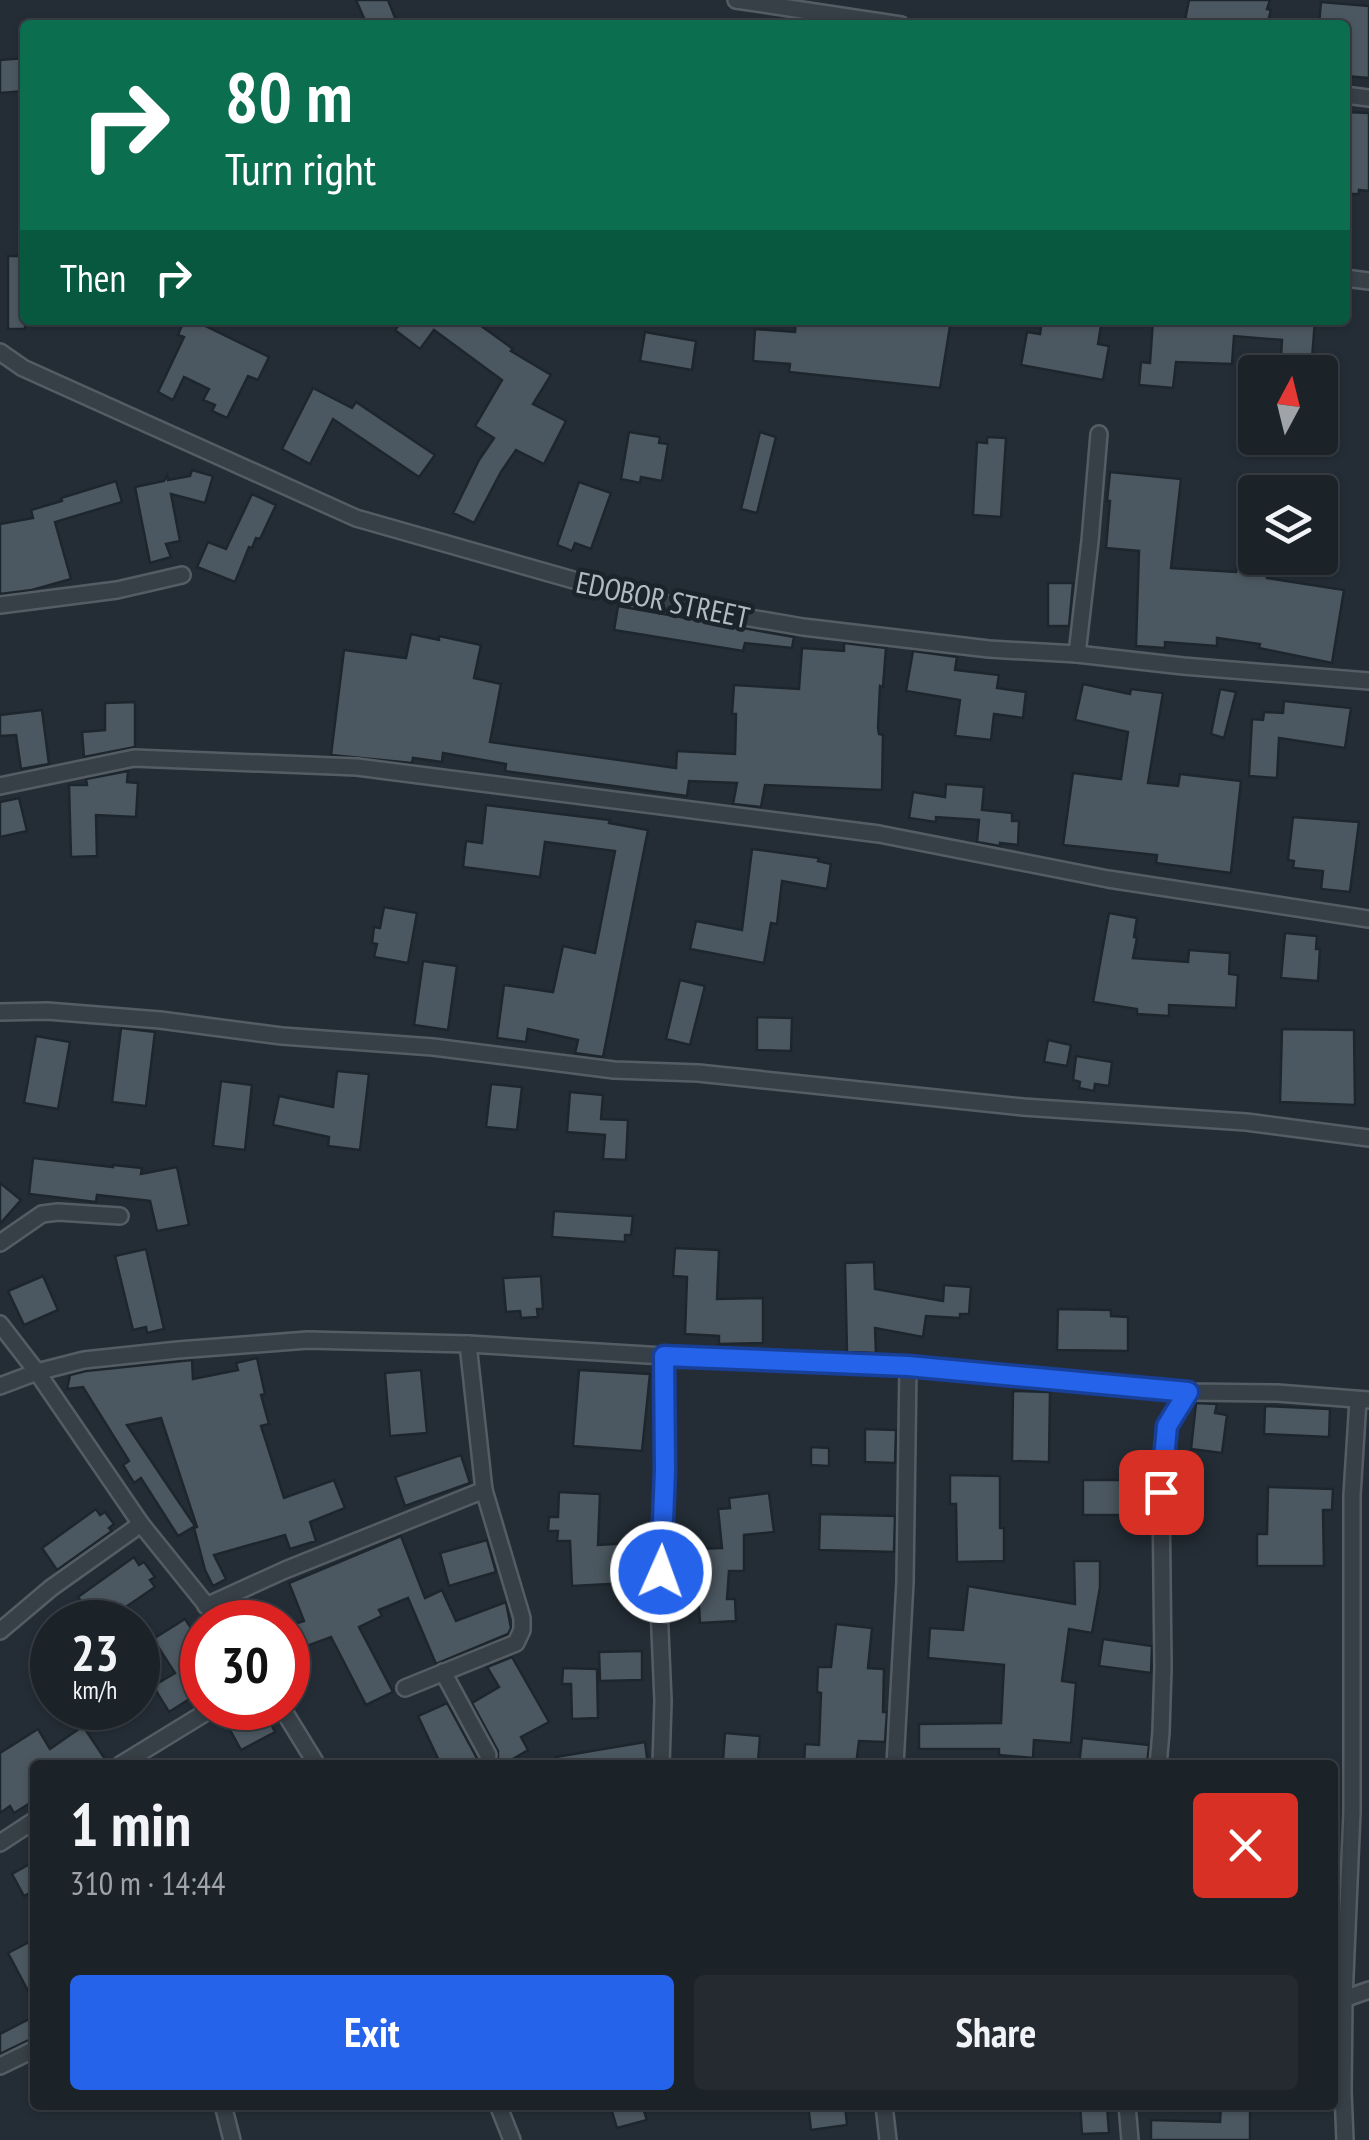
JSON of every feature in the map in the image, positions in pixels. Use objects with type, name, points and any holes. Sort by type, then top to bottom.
[{"type":"street","points":[[736,0],[862,20]]},
{"type":"street","name":"EDOBOR STREET","points":[[0,352],[24,368],[356,518],[640,599],[803,627],[989,650],[1077,654],[1369,681]]},
{"type":"street","points":[[1077,654],[1098,434]]},
{"type":"street","points":[[0,605],[117,590],[182,575]]},
{"type":"street","points":[[0,786],[134,758],[357,767],[879,834],[1108,879],[1369,920]]},
{"type":"street","points":[[0,1012],[160,1020],[614,1070],[698,1074],[1023,1108],[1246,1122],[1369,1138]]},
{"type":"street","points":[[0,1243],[42,1214],[120,1216]]},
{"type":"street","points":[[0,1324],[142,1524],[201,1600]]},
{"type":"street","points":[[0,1386],[84,1360],[308,1340],[908,1366],[1188,1392],[1364,1400],[1352,1495],[1360,1812],[1338,1998],[1345,2140]]},
{"type":"street","points":[[404,1688],[516,1642],[522,1630],[522,1618],[484,1490],[468,1344]]},
{"type":"street","points":[[661,1760],[659,1607],[665,1470],[664,1356]]},
{"type":"street","points":[[896,1760],[905,1582],[908,1366]]},
{"type":"street","points":[[1158,1760],[1163,1667],[1161,1492],[1167,1426],[1188,1392]]},
{"type":"street","points":[[219,1600],[484,1490]]},
{"type":"street","points":[[0,1631],[52,1588],[142,1524]]},
{"type":"street","points":[[443,1672],[488,1755]]},
{"type":"street","points":[[128,1760],[180,1728]]},
{"type":"street","points":[[296,1730],[314,1760]]},
{"type":"street","points":[[0,1843],[30,1823]]},
{"type":"street","points":[[1338,1998],[1369,1990]]},
{"type":"street","points":[[0,2066],[30,2051]]},
{"type":"street","points":[[224,2110],[232,2140]]},
{"type":"street","points":[[500,2110],[512,2140]]},
{"type":"street","points":[[885,2110],[888,2140]]},
{"type":"street","points":[[1127,2110],[1130,2140]]},
{"type":"building","points":[[356,0],[388,0],[396,20],[365,20]]},
{"type":"building","points":[[1189,0],[1270,0],[1268,20],[1185,20]]},
{"type":"building","points":[[1321,2],[1369,6],[1369,78],[1350,76],[1350,20],[1319,20]]},
{"type":"building","points":[[20,58],[20,91],[0,93],[0,60]]},
{"type":"building","points":[[1350,112],[1369,113],[1369,191],[1359,190],[1359,194],[1350,194]]},
{"type":"building","points":[[8,256],[20,256],[20,325],[25,325],[25,329],[8,329]]},
{"type":"building","points":[[182,325],[203,325],[269,357],[258,380],[248,376],[227,418],[212,411],[215,405],[203,400],[209,389],[184,377],[173,400],[158,392],[184,337],[178,335]]},
{"type":"building","points":[[399,325],[480,325],[511,351],[551,375],[533,404],[566,421],[544,464],[516,450],[474,523],[453,513],[494,438],[475,426],[502,380],[434,330],[420,349],[395,330]]},
{"type":"building","points":[[796,325],[950,325],[940,388],[789,372],[790,364],[753,361],[755,329],[795,332]]},
{"type":"building","points":[[1041,325],[1101,325],[1098,344],[1109,346],[1103,380],[1021,365],[1027,332],[1040,334]]},
{"type":"building","points":[[1153,325],[1315,325],[1312,355],[1281,355],[1282,340],[1234,336],[1232,364],[1176,362],[1173,388],[1139,385],[1141,362],[1150,363]]},
{"type":"building","points":[[645,332],[696,341],[692,370],[640,361]]},
{"type":"building","points":[[313,388],[352,408],[356,402],[435,455],[419,477],[333,419],[310,464],[282,449]]},
{"type":"building","points":[[629,432],[660,437],[659,443],[668,444],[662,481],[641,477],[640,483],[621,479]]},
{"type":"building","points":[[760,432],[776,437],[757,513],[741,509]]},
{"type":"building","points":[[987,437],[1006,438],[1001,517],[973,515],[977,442],[987,443]]},
{"type":"building","points":[[192,470],[213,476],[205,503],[171,494],[180,541],[166,544],[171,557],[150,563],[135,487],[164,481],[167,475],[168,480],[190,476]]},
{"type":"building","points":[[1110,472],[1181,479],[1171,568],[1236,572],[1237,567],[1238,575],[1268,575],[1267,578],[1344,590],[1332,663],[1259,648],[1260,644],[1217,638],[1217,646],[1165,642],[1165,648],[1136,646],[1139,551],[1106,548]]},
{"type":"building","points":[[116,481],[122,502],[55,522],[71,579],[0,594],[0,524],[33,518],[31,510]]},
{"type":"building","points":[[579,482],[611,493],[591,549],[575,543],[572,551],[557,545]]},
{"type":"building","points":[[252,494],[276,505],[260,539],[256,538],[249,547],[235,582],[197,567],[208,542],[226,549]]},
{"type":"building","points":[[1048,583],[1073,583],[1069,626],[1048,626]]},
{"type":"building","points":[[618,606],[794,637],[792,648],[745,643],[743,651],[614,630]]},
{"type":"building","points":[[411,634],[481,645],[474,678],[501,684],[490,742],[676,768],[677,751],[735,754],[734,685],[799,689],[802,648],[844,651],[844,643],[886,648],[878,728],[883,735],[882,790],[765,785],[761,807],[733,804],[737,783],[689,781],[687,796],[505,771],[506,764],[443,753],[442,762],[413,758],[412,763],[331,755],[344,650],[406,658]]},
{"type":"building","points":[[913,651],[957,657],[955,670],[999,675],[997,688],[1026,692],[1023,718],[994,714],[991,740],[955,736],[960,700],[906,691]]},
{"type":"building","points":[[1083,684],[1130,694],[1131,689],[1163,693],[1148,783],[1178,786],[1180,774],[1241,781],[1231,873],[1156,863],[1157,855],[1063,845],[1073,773],[1121,779],[1128,732],[1075,720]]},
{"type":"building","points":[[1220,689],[1236,692],[1224,738],[1211,734]]},
{"type":"building","points":[[1284,701],[1351,708],[1345,748],[1279,738],[1277,778],[1249,776],[1252,719],[1263,720],[1264,712],[1283,713]]},
{"type":"building","points":[[135,702],[135,747],[84,757],[82,732],[105,730],[105,703]]},
{"type":"building","points":[[42,710],[49,764],[21,769],[16,735],[0,736],[0,715]]},
{"type":"building","points":[[128,771],[127,782],[138,783],[136,817],[96,815],[97,856],[71,857],[69,785],[87,785],[86,779]]},
{"type":"building","points":[[946,784],[984,787],[982,810],[1012,813],[1012,821],[1019,821],[1018,845],[977,842],[979,820],[936,817],[936,822],[909,818],[913,792],[945,797]]},
{"type":"building","points":[[19,798],[27,831],[0,837],[0,802]]},
{"type":"building","points":[[486,805],[610,820],[609,823],[648,830],[603,1057],[575,1053],[578,1040],[528,1029],[526,1042],[497,1038],[504,985],[553,992],[563,946],[595,953],[615,851],[545,842],[540,877],[463,867],[466,841],[482,843]]},
{"type":"building","points":[[1293,817],[1359,822],[1350,892],[1321,889],[1323,871],[1293,868],[1294,861],[1288,860]]},
{"type":"building","points":[[752,849],[819,858],[818,861],[831,864],[827,889],[782,881],[777,924],[771,923],[764,963],[690,949],[696,921],[742,930]]},
{"type":"building","points":[[384,907],[417,913],[408,963],[374,957],[374,927],[380,928]]},
{"type":"building","points":[[1109,913],[1137,918],[1133,958],[1188,962],[1189,950],[1230,953],[1229,974],[1238,975],[1236,1008],[1169,1005],[1169,1016],[1137,1014],[1137,1009],[1093,1002]]},
{"type":"building","points":[[1285,933],[1317,936],[1318,981],[1281,978]]},
{"type":"building","points":[[423,961],[457,966],[448,1030],[414,1025]]},
{"type":"building","points":[[680,980],[705,986],[690,1045],[666,1039]]},
{"type":"building","points":[[757,1017],[792,1018],[791,1051],[757,1050]]},
{"type":"building","points":[[121,1028],[155,1032],[146,1106],[112,1102]]},
{"type":"building","points":[[1282,1029],[1354,1030],[1355,1105],[1280,1102]]},
{"type":"building","points":[[36,1036],[70,1042],[58,1109],[24,1103]]},
{"type":"building","points":[[1048,1040],[1071,1045],[1067,1066],[1044,1062]]},
{"type":"building","points":[[1076,1056],[1112,1062],[1109,1086],[1095,1084],[1094,1091],[1079,1088],[1080,1082],[1073,1080]]},
{"type":"building","points":[[337,1071],[369,1074],[360,1150],[328,1146],[329,1137],[273,1125],[279,1096],[333,1107]]},
{"type":"building","points":[[221,1081],[252,1085],[245,1150],[213,1146]]},
{"type":"building","points":[[491,1084],[522,1087],[517,1130],[486,1127]]},
{"type":"building","points":[[570,1092],[603,1095],[601,1119],[628,1120],[626,1160],[603,1159],[605,1135],[567,1132]]},
{"type":"building","points":[[33,1158],[142,1168],[141,1174],[177,1167],[189,1225],[157,1231],[150,1201],[97,1195],[96,1202],[29,1194]]},
{"type":"building","points":[[0,1183],[21,1200],[0,1224]]},
{"type":"building","points":[[554,1211],[633,1216],[631,1235],[625,1235],[625,1242],[552,1237]]},
{"type":"building","points":[[675,1248],[719,1250],[717,1299],[763,1298],[763,1343],[719,1344],[719,1336],[685,1334],[687,1277],[673,1276]]},
{"type":"building","points":[[146,1249],[164,1329],[147,1333],[146,1327],[133,1330],[115,1256]]},
{"type":"building","points":[[874,1262],[875,1289],[943,1301],[944,1285],[971,1287],[969,1314],[960,1314],[960,1318],[926,1316],[923,1337],[875,1328],[876,1353],[847,1352],[845,1263]]},
{"type":"building","points":[[43,1276],[58,1310],[24,1325],[8,1291]]},
{"type":"building","points":[[541,1276],[543,1309],[537,1309],[538,1317],[521,1318],[520,1311],[506,1312],[503,1278]]},
{"type":"building","points":[[1058,1309],[1111,1310],[1111,1316],[1128,1317],[1128,1351],[1057,1350]]},
{"type":"building","points":[[257,1358],[269,1424],[261,1426],[284,1498],[334,1480],[345,1508],[310,1522],[316,1541],[290,1549],[285,1535],[214,1555],[226,1579],[213,1586],[205,1570],[194,1528],[197,1527],[161,1418],[127,1425],[195,1526],[178,1536],[141,1478],[134,1483],[123,1465],[129,1461],[83,1387],[67,1389],[70,1375],[86,1371],[192,1360],[193,1379],[238,1370],[236,1363]]},
{"type":"building","points":[[421,1370],[427,1433],[390,1436],[385,1373]]},
{"type":"building","points":[[579,1370],[650,1374],[642,1451],[573,1446]]},
{"type":"building","points":[[1013,1391],[1050,1392],[1049,1462],[1012,1461]]},
{"type":"building","points":[[1196,1403],[1217,1404],[1215,1413],[1227,1415],[1222,1453],[1191,1449]]},
{"type":"building","points":[[1265,1406],[1330,1409],[1329,1437],[1264,1434]]},
{"type":"building","points":[[865,1429],[896,1430],[895,1463],[865,1462]]},
{"type":"building","points":[[811,1447],[829,1448],[829,1466],[811,1465]]},
{"type":"building","points":[[461,1455],[470,1483],[405,1506],[395,1477]]},
{"type":"building","points":[[950,1475],[1000,1476],[1004,1561],[957,1562],[956,1504],[950,1504]]},
{"type":"building","points":[[1083,1480],[1151,1480],[1145,1515],[1083,1515]]},
{"type":"building","points":[[1268,1487],[1333,1489],[1332,1510],[1323,1510],[1324,1566],[1257,1566],[1257,1534],[1267,1534]]},
{"type":"building","points":[[559,1492],[600,1494],[598,1545],[651,1542],[650,1559],[627,1560],[628,1583],[572,1586],[570,1541],[557,1541],[558,1531],[548,1531],[549,1517],[558,1517]]},
{"type":"building","points":[[769,1493],[774,1532],[744,1535],[744,1571],[729,1571],[727,1599],[735,1599],[736,1621],[700,1623],[695,1593],[696,1549],[722,1548],[718,1509],[730,1508],[729,1498]]},
{"type":"building","points":[[96,1509],[100,1515],[105,1512],[114,1524],[109,1528],[112,1531],[57,1570],[42,1548]]},
{"type":"building","points":[[820,1514],[895,1516],[894,1552],[819,1550]]},
{"type":"building","points":[[401,1536],[425,1598],[442,1590],[456,1621],[506,1602],[511,1628],[508,1634],[436,1664],[408,1598],[379,1610],[382,1616],[359,1627],[393,1692],[366,1705],[331,1637],[310,1645],[310,1600],[296,1600],[289,1583]]},
{"type":"building","points":[[487,1540],[496,1572],[449,1586],[440,1553]]},
{"type":"building","points":[[134,1557],[139,1565],[144,1562],[155,1577],[150,1580],[155,1587],[136,1600],[78,1597]]},
{"type":"building","points":[[1074,1561],[1100,1561],[1100,1587],[1092,1633],[1069,1629],[1062,1681],[1076,1683],[1071,1743],[1034,1740],[1033,1758],[999,1755],[999,1749],[919,1749],[919,1724],[1001,1723],[1004,1665],[928,1658],[930,1628],[963,1630],[968,1586],[1075,1604]]},
{"type":"building","points":[[180,1622],[180,1705],[169,1712],[160,1697],[160,1682],[175,1673],[160,1650],[160,1635]]},
{"type":"building","points":[[836,1624],[872,1628],[868,1668],[884,1669],[885,1742],[859,1741],[857,1760],[804,1760],[805,1744],[819,1745],[818,1667],[831,1667]]},
{"type":"building","points":[[1103,1639],[1152,1646],[1151,1673],[1099,1666]]},
{"type":"building","points":[[642,1651],[642,1680],[600,1681],[599,1652]]},
{"type":"building","points":[[512,1657],[549,1722],[521,1737],[528,1750],[511,1760],[498,1760],[498,1751],[472,1703],[499,1687],[487,1667]]},
{"type":"building","points":[[563,1668],[597,1669],[598,1718],[572,1719],[571,1684],[562,1684]]},
{"type":"building","points":[[447,1703],[478,1760],[439,1760],[418,1716]]},
{"type":"building","points":[[39,1730],[50,1749],[77,1730],[86,1730],[105,1759],[30,1760],[30,1803],[14,1813],[10,1806],[0,1813],[0,1753]]},
{"type":"building","points":[[230,1730],[274,1730],[275,1732],[241,1750]]},
{"type":"building","points":[[725,1733],[760,1736],[758,1760],[723,1760]]},
{"type":"building","points":[[1082,1738],[1149,1745],[1148,1760],[1080,1760]]},
{"type":"building","points":[[645,1742],[647,1760],[556,1760],[556,1757]]},
{"type":"building","points":[[30,1864],[30,1893],[24,1896],[12,1874]]},
{"type":"building","points":[[30,1942],[30,1995],[8,1953]]},
{"type":"building","points":[[30,2019],[30,2039],[0,2054],[0,2034]]},
{"type":"building","points":[[612,2110],[644,2110],[647,2120],[617,2128]]},
{"type":"building","points":[[809,2110],[846,2110],[847,2125],[811,2130]]},
{"type":"building","points":[[1080,2110],[1107,2110],[1109,2133],[1082,2134]]},
{"type":"building","points":[[1221,2110],[1250,2110],[1250,2140],[1151,2140],[1151,2120],[1220,2122]]},
{"type":"route","points":[[661,1572],[664,1356],[908,1366],[1188,1392],[1167,1426],[1161,1492]]}]
